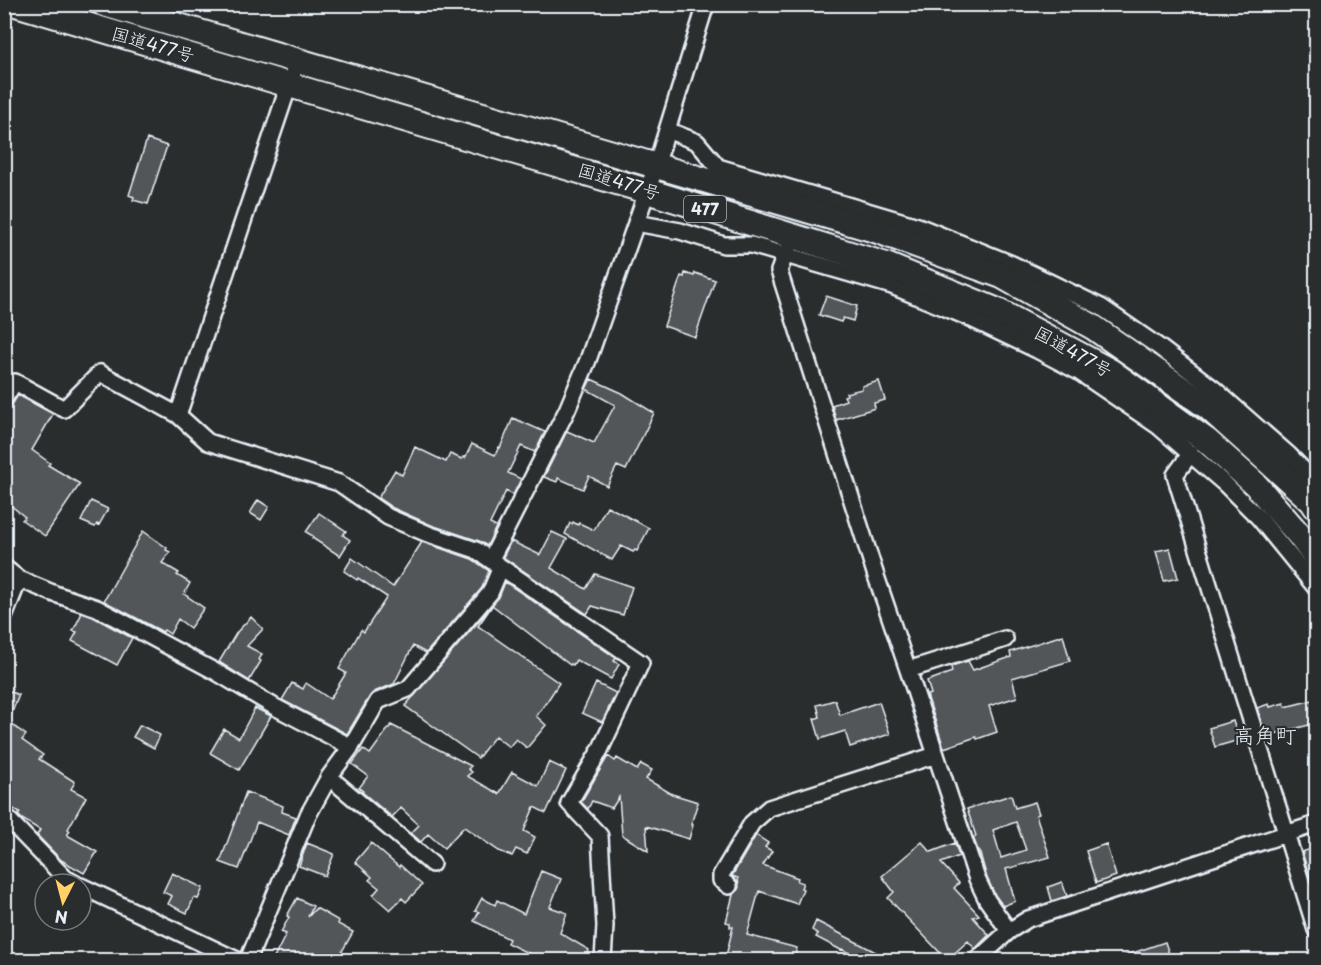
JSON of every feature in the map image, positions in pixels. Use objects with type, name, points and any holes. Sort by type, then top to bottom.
[{"type":"highway","name":"国道477号","points":[[16,4],[647,191],[789,245],[886,265],[998,311],[1110,371],[1207,441],[1255,484],[1317,558]]},
{"type":"highway","name":"国道477号","points":[[104,4],[874,230],[1002,276],[1093,327],[1209,408],[1317,507]]},
{"type":"street","points":[[248,960],[308,815],[329,777],[351,747],[378,701],[408,689],[490,593],[496,563],[588,360],[668,130],[706,4]]},
{"type":"street","points":[[178,415],[297,61]]},
{"type":"street","points":[[668,130],[697,142],[718,167],[918,226],[1012,264],[1101,307],[1214,389],[1289,455],[1317,483]]},
{"type":"street","points":[[636,223],[680,231],[724,245],[789,245],[965,316],[1037,350],[1078,372],[1119,399],[1158,426],[1191,453],[1259,518],[1317,588]]},
{"type":"street","points":[[789,245],[779,272],[875,573],[977,879],[987,900],[1010,931]]},
{"type":"street","points":[[4,399],[15,382],[64,409],[100,373],[178,415],[208,442],[339,483],[388,517],[428,534],[476,550],[641,663],[600,750],[569,803],[600,836],[605,926],[603,960]]},
{"type":"street","points":[[1191,453],[1175,475],[1317,930]]},
{"type":"street","points":[[4,567],[19,579],[97,608],[351,747]]},
{"type":"street","points":[[4,617],[19,579]]},
{"type":"street","points":[[908,670],[1005,639]]},
{"type":"street","points":[[729,886],[722,880],[721,875],[752,823],[769,808],[936,755]]},
{"type":"street","points":[[329,777],[432,864]]},
{"type":"street","points":[[4,815],[59,872]]},
{"type":"street","points":[[976,960],[1028,919],[1317,824]]},
{"type":"street","points":[[93,892],[237,960]]},
{"type":"building","points":[[147,139],[167,146],[148,204],[133,200],[134,197],[129,195]]},
{"type":"building","points":[[685,273],[694,276],[695,273],[715,280],[695,337],[664,326],[681,276],[684,277]]},
{"type":"building","points":[[826,296],[857,306],[853,321],[843,318],[841,322],[819,315]]},
{"type":"building","points":[[591,379],[622,393],[654,413],[626,470],[617,466],[607,486],[589,476],[583,489],[558,478],[557,482],[544,477],[567,431],[594,443],[615,405],[586,389]]},
{"type":"building","points":[[879,381],[885,400],[874,403],[875,408],[836,420],[832,405],[846,400],[844,396],[847,395],[846,393]]},
{"type":"building","points":[[18,395],[53,414],[32,450],[50,463],[48,465],[80,484],[45,536],[22,520],[25,517],[4,500],[4,452],[9,441],[4,439],[4,409],[12,405]]},
{"type":"building","points":[[513,418],[545,432],[535,452],[521,446],[508,473],[521,479],[513,495],[506,491],[490,524],[496,527],[487,546],[479,541],[431,525],[393,508],[378,498],[395,470],[402,475],[415,447],[446,462],[450,454],[465,458],[472,444],[495,455]]},
{"type":"building","points":[[258,500],[269,507],[261,520],[250,513]]},
{"type":"building","points":[[91,501],[108,509],[99,525],[95,527],[81,521]]},
{"type":"building","points":[[607,506],[649,528],[637,551],[633,552],[621,546],[612,560],[565,534],[570,523],[573,522],[594,530]]},
{"type":"building","points":[[319,513],[346,531],[343,535],[350,540],[340,556],[306,532]]},
{"type":"building","points":[[143,531],[167,548],[166,550],[170,552],[162,563],[190,583],[184,594],[204,608],[190,628],[178,619],[170,634],[164,630],[163,632],[104,601]]},
{"type":"building","points":[[552,532],[567,539],[551,568],[586,589],[595,574],[632,587],[623,615],[592,606],[587,614],[503,557],[511,541],[540,555]]},
{"type":"building","points":[[422,542],[472,559],[489,571],[482,588],[426,653],[413,646],[394,684],[370,696],[347,734],[282,700],[292,683],[303,689],[306,683],[330,699],[346,673],[339,669],[361,630],[364,632],[387,597],[344,571],[352,558],[393,587]]},
{"type":"building","points":[[1170,548],[1178,578],[1164,581],[1156,551]]},
{"type":"building","points":[[505,582],[616,658],[614,661],[619,664],[611,679],[576,660],[573,665],[570,665],[492,605],[499,597]]},
{"type":"building","points":[[492,606],[478,626],[559,683],[536,716],[546,725],[527,748],[516,739],[509,747],[495,736],[478,758],[405,706]]},
{"type":"building","points":[[82,613],[132,638],[117,665],[72,641],[77,632],[73,631]]},
{"type":"building","points":[[251,617],[263,629],[247,646],[262,654],[259,660],[261,661],[249,681],[219,662],[237,632]]},
{"type":"building","points":[[1063,635],[1070,661],[1012,678],[1017,697],[989,706],[997,732],[944,748],[927,695],[931,694],[927,681],[952,672],[951,666],[968,661],[973,670],[1011,657],[1010,652]]},
{"type":"building","points":[[596,683],[616,693],[602,722],[582,713]]},
{"type":"building","points":[[4,689],[19,695],[8,722],[26,735],[22,740],[43,755],[39,759],[75,782],[71,789],[86,797],[67,835],[97,852],[85,872],[61,860],[37,835],[40,830],[22,819],[18,815],[20,813],[4,803]]},
{"type":"building","points":[[1317,699],[1317,723],[1266,736],[1257,708],[1284,703],[1285,707]]},
{"type":"building","points":[[835,700],[840,715],[879,702],[890,734],[850,747],[845,731],[820,739],[814,719],[820,717],[817,705]]},
{"type":"building","points":[[255,708],[271,716],[239,770],[210,753],[224,729],[239,738]]},
{"type":"building","points":[[1233,721],[1239,740],[1215,747],[1209,728]]},
{"type":"building","points":[[140,725],[160,735],[154,748],[133,737]]},
{"type":"building","points":[[391,725],[471,766],[468,769],[472,772],[467,776],[499,794],[512,772],[538,786],[549,762],[566,770],[546,813],[534,807],[524,831],[535,837],[527,854],[516,849],[512,856],[499,851],[464,827],[444,848],[428,834],[421,842],[411,833],[419,825],[401,808],[392,817],[362,792],[359,788],[368,776],[352,764],[363,749],[370,754]]},
{"type":"building","points":[[608,756],[615,761],[617,758],[637,770],[641,764],[652,770],[646,779],[672,794],[698,802],[689,839],[646,826],[648,851],[622,835],[619,797],[612,808],[592,801],[588,809],[581,802]]},
{"type":"building","points":[[246,792],[283,806],[282,812],[296,817],[289,835],[257,822],[239,869],[220,862]]},
{"type":"building","points":[[1011,795],[1015,808],[1035,802],[1039,814],[1036,815],[1050,857],[1006,869],[1015,901],[1003,906],[995,895],[973,837],[976,836],[967,809]],"holes":[[[1016,822],[1026,850],[1001,858],[993,830]]]},
{"type":"building","points":[[756,835],[768,843],[765,847],[772,851],[763,865],[798,878],[797,881],[803,883],[801,888],[803,889],[797,904],[759,891],[747,935],[797,948],[794,960],[725,960],[733,927],[726,922],[733,895],[739,887],[738,878],[732,876]]},
{"type":"building","points":[[922,842],[931,852],[955,843],[959,856],[941,863],[959,883],[954,888],[979,915],[973,917],[989,935],[975,949],[968,941],[947,960],[888,898],[894,892],[882,876]]},
{"type":"building","points":[[307,843],[334,854],[325,876],[299,866]]},
{"type":"building","points":[[371,843],[422,885],[406,902],[402,898],[390,910],[373,895],[379,888],[369,880],[372,877],[355,862]]},
{"type":"building","points":[[1106,844],[1116,876],[1096,883],[1086,851]]},
{"type":"building","points":[[1317,847],[1317,898],[1316,898],[1302,852]]},
{"type":"building","points":[[541,871],[561,879],[550,907],[567,913],[560,933],[589,950],[584,960],[542,960],[507,943],[509,939],[474,921],[479,912],[475,911],[482,898],[495,905],[497,900],[524,914]]},
{"type":"building","points":[[172,873],[203,888],[198,899],[194,898],[187,913],[168,904],[172,896],[163,892]]},
{"type":"building","points":[[1062,882],[1067,896],[1052,901],[1048,887]]},
{"type":"building","points":[[297,898],[313,906],[308,917],[316,908],[353,932],[337,960],[273,960],[286,934],[281,932],[289,917],[287,916]]},
{"type":"building","points":[[816,921],[891,960],[860,960],[816,937],[818,934],[812,930]]},
{"type":"building","points":[[1165,942],[1171,960],[1118,960],[1118,958]]},
{"type":"district","name":"高角町","points":[[1265,736]]}]
